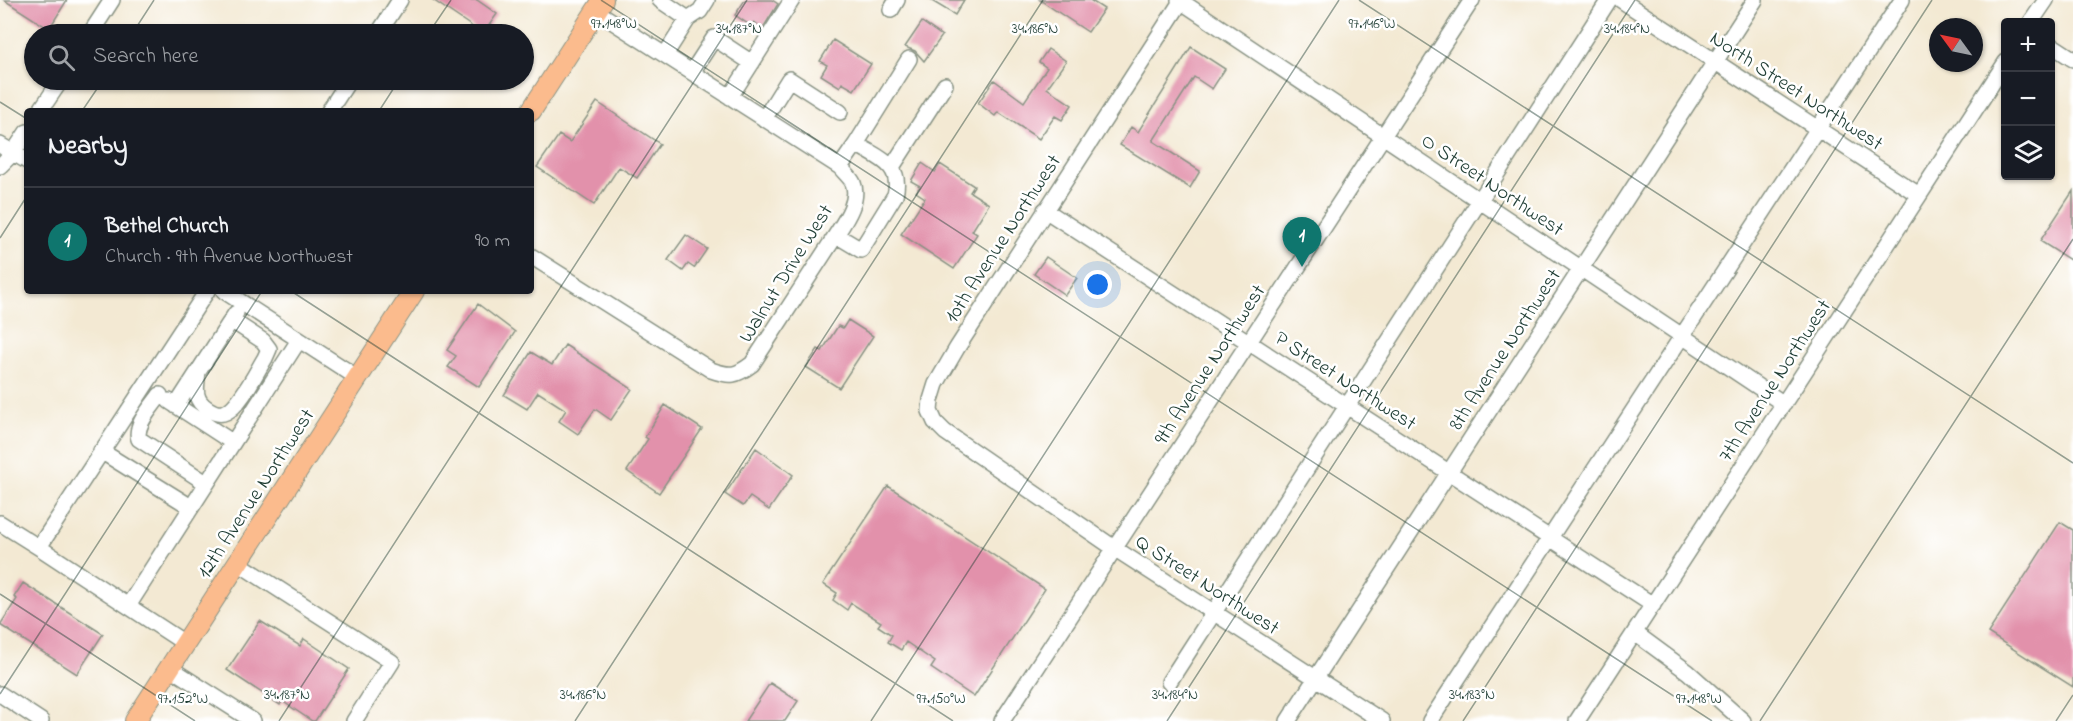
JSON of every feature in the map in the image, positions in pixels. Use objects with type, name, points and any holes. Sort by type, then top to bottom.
[{"type":"main road","points":[[533,108],[599,5]]},
{"type":"main road","name":"12th Avenue Northwest","points":[[135,721],[412,294]]},
{"type":"street","points":[[96,24],[112,0]]},
{"type":"street","points":[[384,24],[400,0]]},
{"type":"street","points":[[660,0],[688,19]]},
{"type":"street","points":[[665,55],[688,19],[700,11],[707,0]]},
{"type":"street","points":[[730,97],[792,0]]},
{"type":"street","name":"O Street Northwest","points":[[1181,0],[1784,404]]},
{"type":"street","name":"10th Avenue Northwest","points":[[1014,480],[945,432],[935,422],[930,411],[936,384],[1181,0]]},
{"type":"street","name":"9th Avenue Northwest","points":[[1002,721],[1472,0]]},
{"type":"street","points":[[1169,682],[1609,0]]},
{"type":"street","name":"North Street Northwest","points":[[1621,0],[1919,195]]},
{"type":"street","name":"8th Avenue Northwest","points":[[1288,721],[1755,0]]},
{"type":"street","points":[[1430,721],[1902,0]]},
{"type":"street","points":[[2034,18],[2046,0]]},
{"type":"street","name":"Walnut Drive West","points":[[534,257],[711,370],[725,375],[738,375],[752,364],[848,216],[855,197],[853,184],[840,167],[665,55],[599,5]]},
{"type":"street","points":[[692,72],[714,38],[752,63]]},
{"type":"street","points":[[2055,47],[2073,58]]},
{"type":"street","points":[[840,167],[909,59]]},
{"type":"street","name":"7th Avenue Northwest","points":[[1577,721],[2001,70]]},
{"type":"street","points":[[764,118],[789,79],[840,112]]},
{"type":"street","points":[[892,166],[945,85]]},
{"type":"street","points":[[42,108],[54,90]]},
{"type":"street","points":[[331,108],[343,90]]},
{"type":"street","points":[[0,166],[7,149],[24,135]]},
{"type":"street","points":[[836,235],[861,250],[895,195],[898,185],[897,175],[892,166],[856,144]]},
{"type":"street","points":[[7,149],[24,159]]},
{"type":"street","name":"P Street Northwest","points":[[1045,210],[1653,605]]},
{"type":"street","points":[[43,550],[41,544],[44,537],[205,294]]},
{"type":"street","points":[[228,294],[358,378]]},
{"type":"street","points":[[176,406],[242,303]]},
{"type":"street","points":[[198,372],[196,397],[199,403],[214,413],[231,409],[265,358],[268,349],[264,341],[231,320]]},
{"type":"street","points":[[128,606],[298,340]]},
{"type":"street","points":[[141,390],[160,396],[232,442]]},
{"type":"street","points":[[160,396],[139,427],[137,434],[139,439],[206,483]]},
{"type":"street","points":[[101,451],[191,507]]},
{"type":"street","name":"Q Street Northwest","points":[[1014,480],[1114,548],[1382,721]]},
{"type":"street","points":[[0,523],[186,644]]},
{"type":"street","points":[[238,563],[392,662],[354,721]]},
{"type":"street","points":[[1635,633],[1688,672],[1743,721]]},
{"type":"street","points":[[170,668],[253,721]]},
{"type":"street","points":[[0,694],[18,715],[41,721]]},
{"type":"building","points":[[4,0],[67,0],[52,24],[41,24]]},
{"type":"building","points":[[433,0],[477,0],[497,14],[490,24],[468,24]]},
{"type":"building","points":[[745,0],[772,0],[778,4],[763,28],[754,22],[751,26],[735,15]]},
{"type":"building","points":[[930,0],[964,0],[955,15]]},
{"type":"building","points":[[1040,0],[1090,0],[1104,9],[1088,32]]},
{"type":"building","points":[[922,22],[942,36],[924,61],[915,51],[905,47]]},
{"type":"building","points":[[833,40],[871,64],[854,90],[842,83],[840,87],[821,75],[827,65],[820,61]]},
{"type":"building","points":[[1191,47],[1225,69],[1212,89],[1194,77],[1153,141],[1200,171],[1190,188],[1120,145],[1131,127],[1138,132]]},
{"type":"building","points":[[1048,49],[1066,61],[1047,88],[1072,105],[1062,120],[1055,116],[1039,139],[998,112],[995,116],[978,103],[994,80],[1024,102],[1047,68],[1039,62]]},
{"type":"building","points":[[597,102],[660,144],[637,178],[619,167],[594,205],[537,167],[559,135],[570,142]]},
{"type":"building","points":[[922,163],[935,172],[940,164],[974,186],[970,192],[989,204],[972,231],[977,234],[954,269],[901,234],[925,198],[916,192],[920,186],[911,181]]},
{"type":"building","points":[[2073,191],[2073,262],[2040,241]]},
{"type":"building","points":[[686,235],[707,249],[694,268],[688,264],[683,271],[668,260]]},
{"type":"building","points":[[1046,257],[1077,278],[1065,295],[1034,274]]},
{"type":"building","points":[[478,304],[515,332],[479,387],[448,367],[456,356],[447,350]]},
{"type":"building","points":[[848,320],[873,336],[839,388],[806,367],[818,349],[822,351],[838,326],[843,328]]},
{"type":"building","points":[[565,345],[632,389],[611,420],[595,409],[578,434],[559,421],[566,410],[538,392],[527,409],[504,395],[531,352],[552,365]]},
{"type":"building","points":[[665,405],[702,429],[659,493],[627,471],[648,439],[645,437]]},
{"type":"building","points":[[756,448],[793,475],[769,510],[750,497],[743,506],[725,494]]},
{"type":"building","points":[[888,486],[1045,589],[974,697],[931,668],[935,662],[906,642],[901,650],[888,642],[892,635],[878,626],[881,622],[851,603],[847,610],[833,600],[837,593],[823,584]]},
{"type":"building","points":[[2060,522],[2073,530],[2073,687],[1988,633]]},
{"type":"building","points":[[23,583],[103,634],[77,674],[0,625],[17,599],[14,597]]},
{"type":"building","points":[[260,621],[300,646],[304,639],[349,669],[315,721],[282,701],[280,705],[227,670]]},
{"type":"building","points":[[770,683],[798,701],[785,721],[745,721]]},
{"type":"place","name":"Bethel Church","points":[[1302,267]]}]
